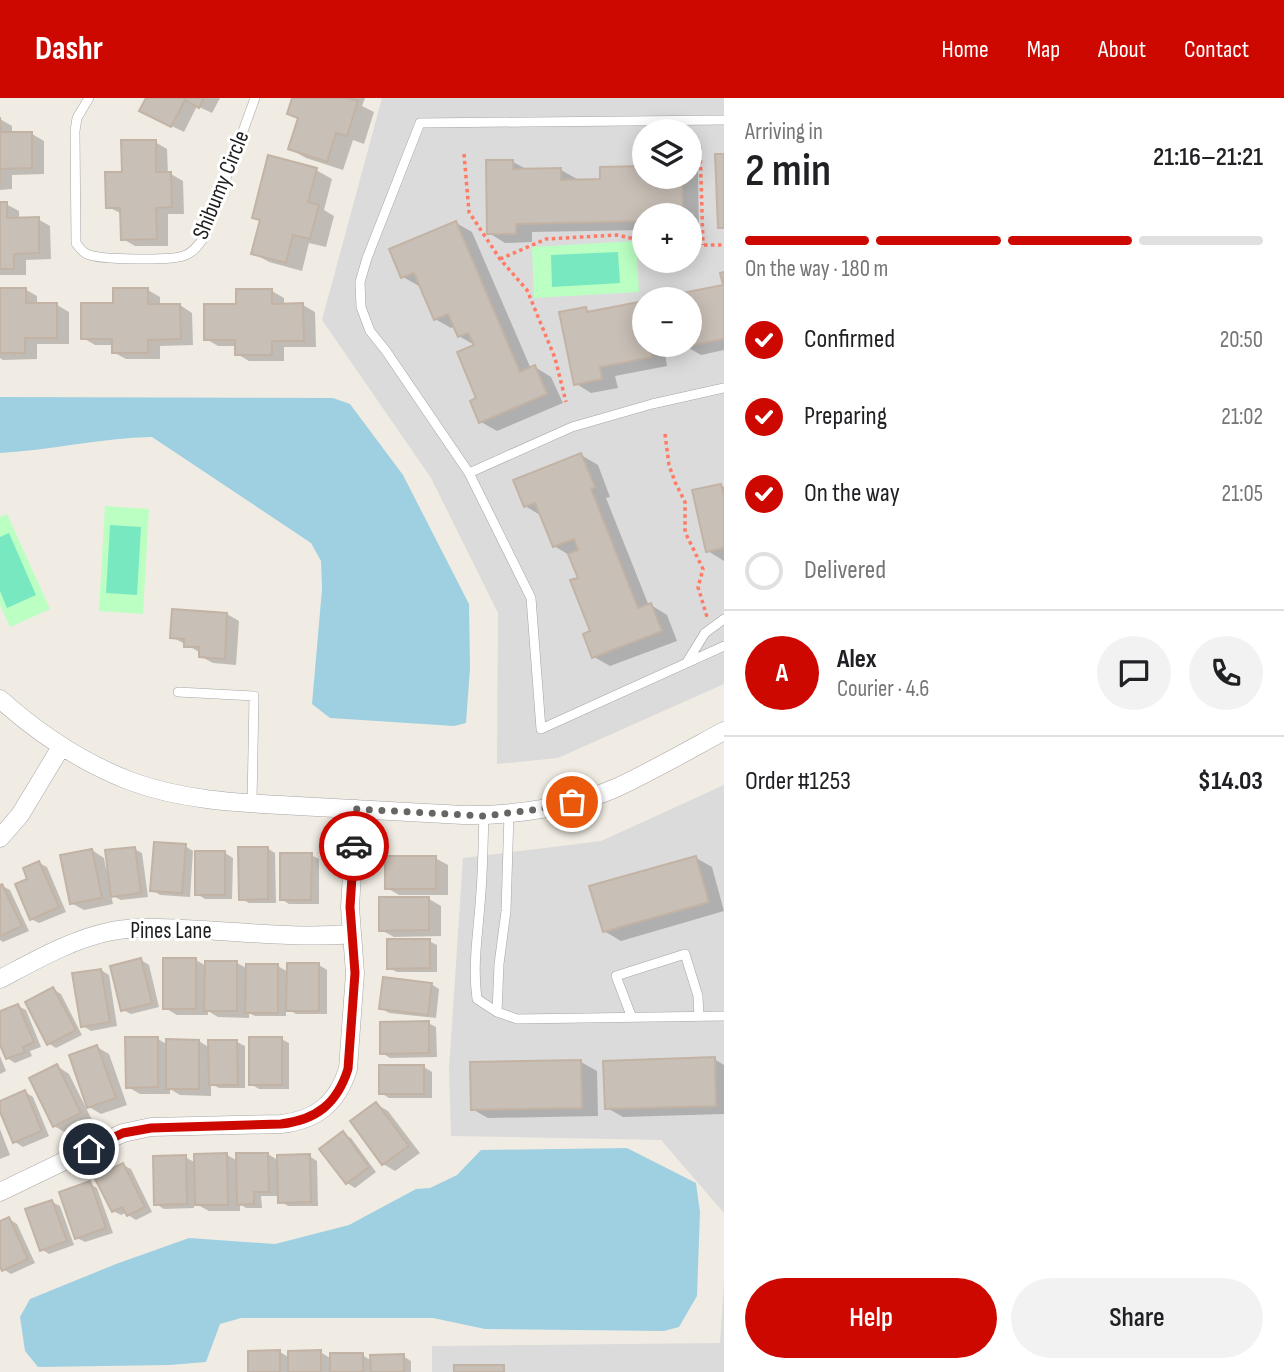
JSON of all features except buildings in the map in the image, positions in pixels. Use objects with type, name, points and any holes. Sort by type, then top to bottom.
[{"type":"street","points":[[0,699],[25,722],[89,763],[131,781],[175,794],[220,801],[484,816],[561,805],[616,788],[724,731]]},
{"type":"street","points":[[0,838],[20,814],[61,747]]},
{"type":"street","points":[[0,1192],[110,1139],[137,1129],[281,1124],[307,1119],[329,1104],[338,1094],[348,1069],[355,973],[350,907],[356,809]]},
{"type":"street","name":"Pines Lane","points":[[0,979],[52,951],[112,931],[160,927],[322,937],[352,934]]},
{"type":"lane","name":"Shibumy Circle","points":[[89,98],[78,118],[75,131],[76,243],[84,253],[98,258],[172,258],[186,256],[197,248],[205,236],[255,98]]},
{"type":"lane","points":[[724,120],[420,123],[360,282],[361,307],[370,331],[469,474],[531,598],[541,729],[724,646]]},
{"type":"lane","points":[[469,474],[572,427],[652,404],[724,388]]},
{"type":"lane","points":[[686,663],[705,632],[724,620]]},
{"type":"lane","points":[[178,692],[254,696],[252,803]]},
{"type":"lane","points":[[497,1012],[499,964],[506,911],[509,813]]},
{"type":"lane","points":[[484,816],[474,979],[477,999],[497,1012],[517,1019],[724,1016]]},
{"type":"lane","points":[[632,1018],[616,976],[685,954],[698,996],[699,1017]]},
{"type":"path","points":[[464,154],[469,212],[500,259],[527,290],[555,358],[566,402]]},
{"type":"path","points":[[701,189],[703,245],[724,245]]},
{"type":"path","points":[[500,259],[546,239],[617,235],[632,238]]},
{"type":"path","points":[[665,433],[669,465],[685,502],[685,532],[703,569],[698,587],[708,619]]},
{"type":"shaded area","points":[[382,98],[724,98],[724,684],[558,758],[497,764],[498,613],[431,478],[322,320]]},
{"type":"shaded area","points":[[724,785],[724,1213],[661,1140],[451,1136],[449,1069],[463,858],[601,841]]},
{"type":"shaded area","points":[[724,1283],[724,1372],[432,1372],[432,1346],[720,1343]]},
{"type":"green space","points":[[632,241],[632,273],[638,273],[639,287],[632,287],[632,292],[534,298],[532,247]]},
{"type":"green space","points":[[618,252],[620,283],[552,287],[551,255]]},
{"type":"green space","points":[[105,506],[149,509],[143,614],[99,611]]},
{"type":"green space","points":[[7,514],[50,609],[10,627],[0,605],[0,517]]},
{"type":"green space","points":[[110,525],[141,527],[137,595],[106,593]]},
{"type":"green space","points":[[9,533],[36,595],[7,608],[0,591],[0,537]]},
{"type":"water","points":[[0,397],[333,398],[350,404],[403,475],[469,604],[470,668],[466,723],[454,726],[330,718],[312,704],[322,589],[321,561],[311,543],[152,437],[0,453]]},
{"type":"water","points":[[627,1148],[696,1183],[700,1212],[697,1296],[679,1327],[664,1331],[485,1329],[433,1318],[241,1318],[220,1324],[206,1362],[38,1367],[25,1351],[20,1317],[30,1299],[189,1238],[275,1244],[349,1225],[416,1189],[430,1188],[457,1175],[481,1150]]},
{"type":"way so far","points":[[354,846],[356,809],[484,816],[572,802]]},
{"type":"route","points":[[89,1149],[137,1129],[294,1122],[319,1112],[338,1094],[348,1069],[355,973],[350,907],[354,846]]}]
